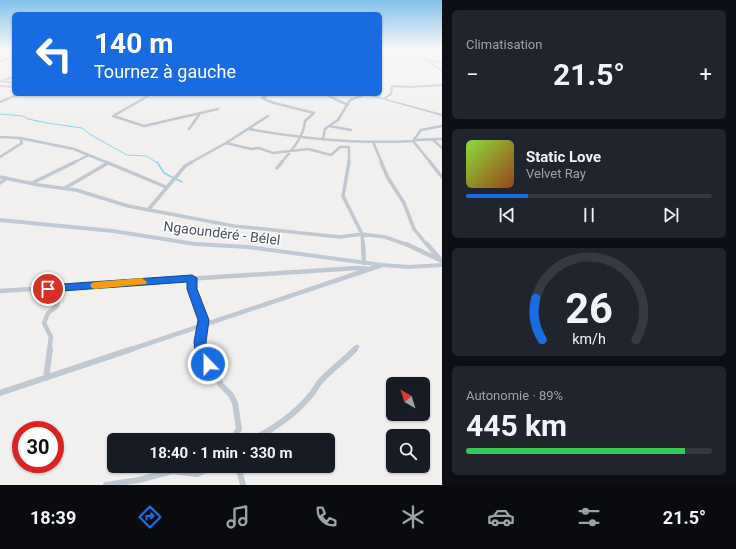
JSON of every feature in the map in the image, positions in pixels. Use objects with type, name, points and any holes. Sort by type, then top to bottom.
[{"type":"main road","name":"Ngaoundéré - Bélel","points":[[0,220],[113,231],[195,244],[248,247],[382,265],[409,267],[442,262]]},
{"type":"street","points":[[0,81],[12,78]]},
{"type":"street","points":[[0,81],[12,84]]},
{"type":"street","points":[[385,98],[391,94],[392,86],[409,87],[442,85]]},
{"type":"street","points":[[0,86],[12,87]]},
{"type":"street","points":[[0,102],[14,96]]},
{"type":"street","points":[[148,96],[113,116],[144,126],[218,109]]},
{"type":"street","points":[[266,96],[262,98],[274,103],[314,113],[305,121],[306,126],[300,137],[277,168]]},
{"type":"street","points":[[329,96],[348,105]]},
{"type":"street","points":[[322,139],[325,129],[338,120],[350,100],[361,96]]},
{"type":"street","points":[[376,96],[442,114]]},
{"type":"street","points":[[189,129],[194,120],[201,113]]},
{"type":"street","points":[[148,210],[185,166],[249,129],[268,116]]},
{"type":"street","points":[[329,126],[351,130]]},
{"type":"street","points":[[413,141],[421,130],[442,126]]},
{"type":"street","points":[[249,129],[279,135],[373,142],[442,139]]},
{"type":"street","points":[[0,137],[20,138],[49,143],[89,155],[166,187]]},
{"type":"street","points":[[0,157],[22,143],[20,138]]},
{"type":"street","points":[[432,139],[442,148]]},
{"type":"street","points":[[413,141],[442,177]]},
{"type":"street","points":[[226,142],[251,149],[259,148],[273,153],[308,149],[331,155],[340,147],[350,147],[350,164],[343,196],[362,234],[364,263]]},
{"type":"street","points":[[373,142],[388,178],[404,203],[414,229],[442,262]]},
{"type":"street","points":[[32,183],[89,155]]},
{"type":"street","points":[[65,188],[96,171],[108,162]]},
{"type":"street","points":[[0,177],[65,188],[128,206],[234,226],[280,232],[340,237],[362,234],[385,237],[403,242],[442,262]]},
{"type":"street","points":[[0,183],[6,178]]},
{"type":"street","points":[[0,393],[382,265]]},
{"type":"street","points":[[0,291],[357,268],[373,269]]},
{"type":"street","points":[[192,278],[192,289],[202,317],[203,326],[200,342],[201,351],[220,385],[231,395],[235,403],[239,429],[236,433]]},
{"type":"street","points":[[46,378],[51,337],[44,324],[48,313],[57,306],[60,288]]},
{"type":"street","points":[[266,433],[294,413],[311,395],[319,383],[342,363],[357,347]]},
{"type":"street","points":[[106,485],[139,480],[168,473]]},
{"type":"street","points":[[184,473],[199,473]]},
{"type":"street","points":[[240,473],[243,485]]},
{"type":"waterway","points":[[0,114],[23,116],[28,119],[47,123],[82,128],[91,135],[127,155],[146,156],[157,163]]},
{"type":"waterway","points":[[157,163],[164,173],[182,182]]},
{"type":"slow traffic","points":[[95,285],[142,282]]},
{"type":"route","points":[[48,289],[192,278],[192,289],[203,320],[200,336],[201,351],[208,364]]}]
